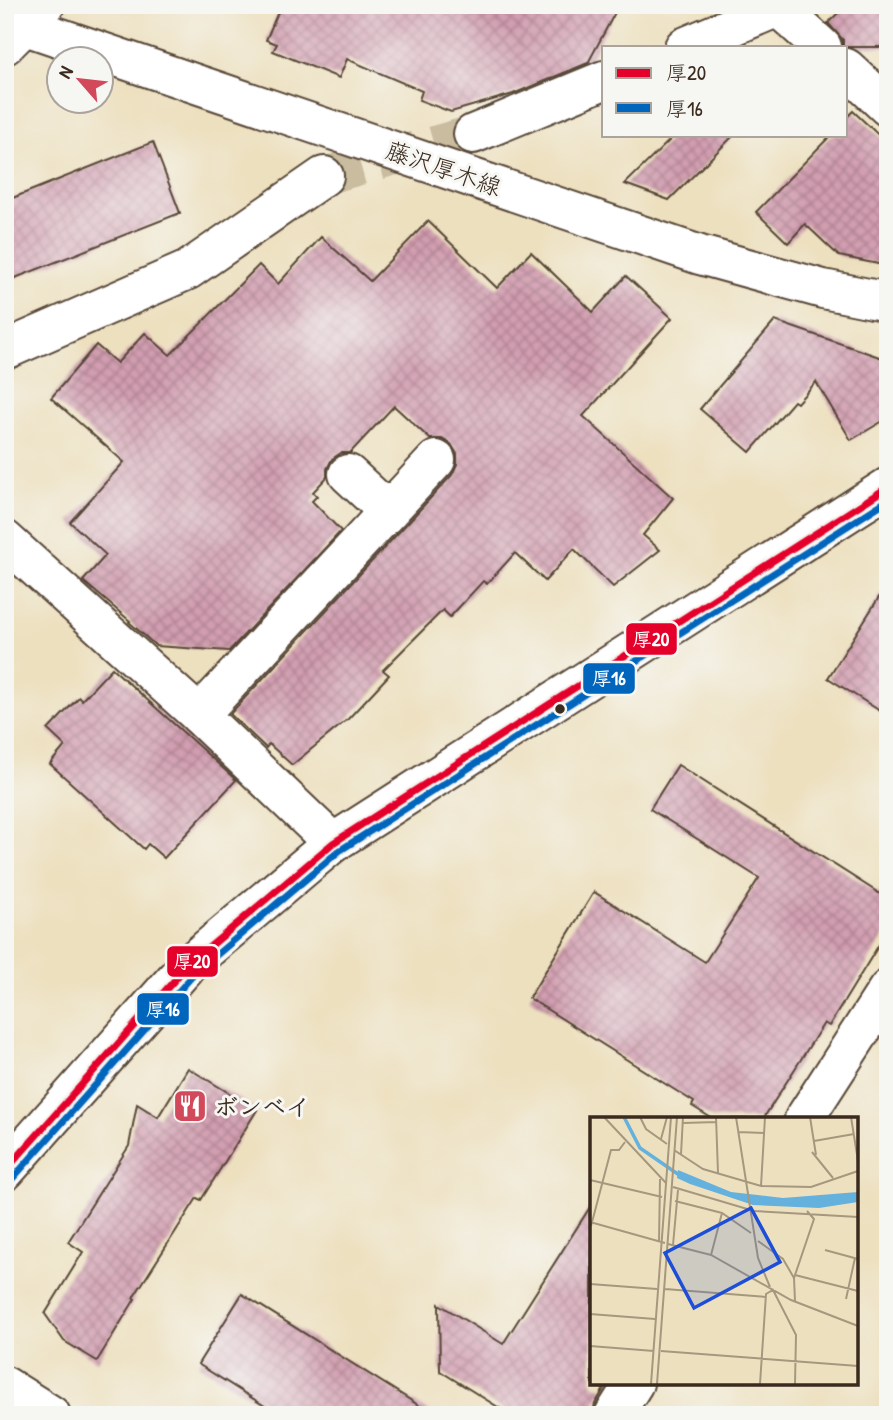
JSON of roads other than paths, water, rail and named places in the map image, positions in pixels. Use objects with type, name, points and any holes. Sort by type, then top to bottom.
[{"type":"main road","points":[[686,46],[781,7],[821,46]]},
{"type":"main road","name":"藤沢厚木線","points":[[20,24],[700,255],[823,289],[888,302]]},
{"type":"main road","points":[[848,70],[888,107]]},
{"type":"main road","points":[[473,134],[602,81]]},
{"type":"main road","points":[[5,350],[188,270],[324,176]]},
{"type":"main road","points":[[199,715],[436,460]]},
{"type":"main road","points":[[348,474],[388,511]]},
{"type":"main road","points":[[5,1171],[187,966],[333,843],[888,487]]},
{"type":"main road","points":[[5,540],[199,715],[333,843]]},
{"type":"main road","points":[[805,1117],[888,989]]},
{"type":"main road","points":[[614,1415],[633,1385]]},
{"type":"main road","points":[[5,1386],[51,1415]]},
{"type":"tunnel","points":[[324,176],[473,134]]},
{"type":"place","name":"ボンベイ","points":[[190,1106]]}]
